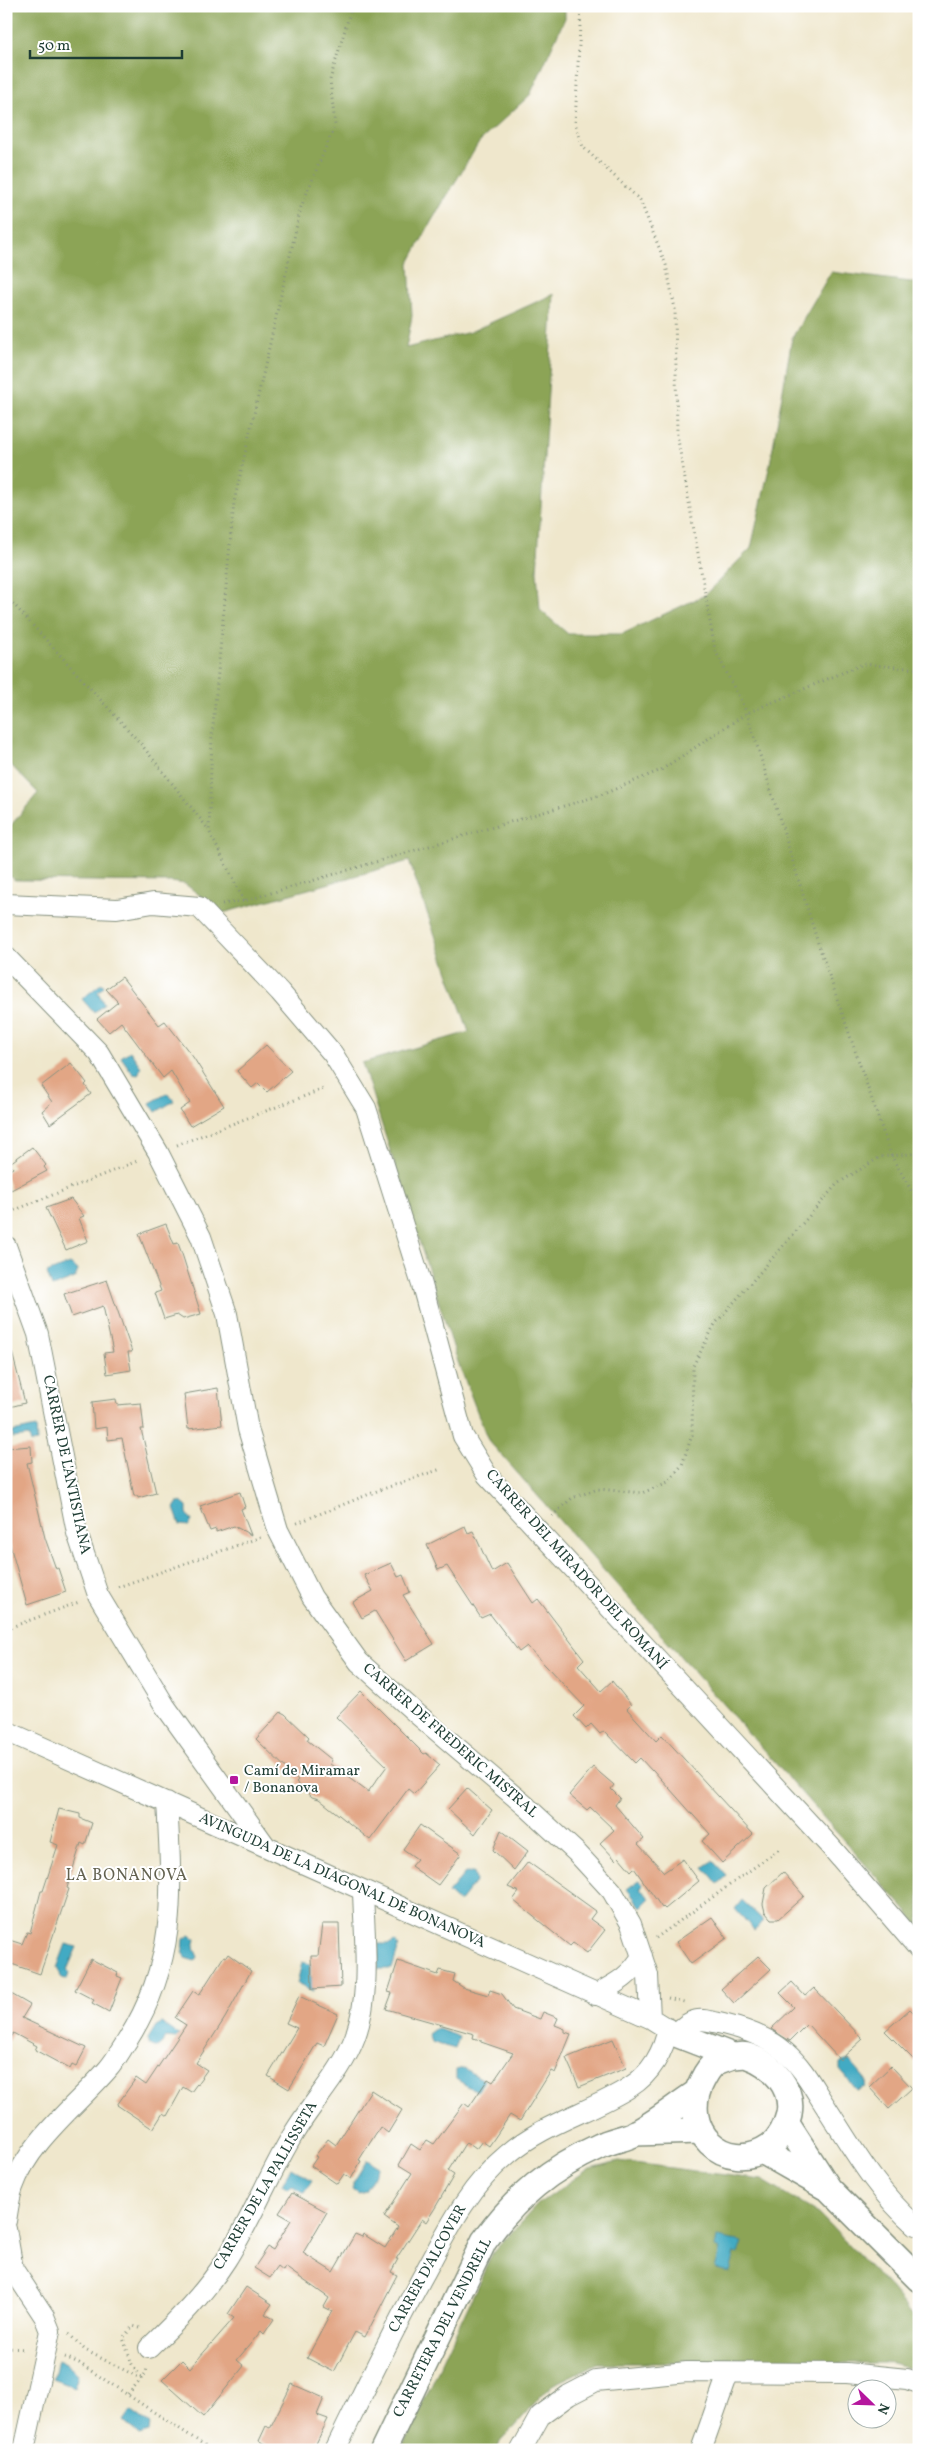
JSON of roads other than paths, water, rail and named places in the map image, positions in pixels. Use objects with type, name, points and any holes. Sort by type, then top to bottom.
[{"type":"street","name":"CARRER DEL MIRADOR DEL ROMANÍ","points":[[6,904],[117,909],[153,903],[199,906],[280,992],[333,1054],[366,1108],[422,1285],[463,1436],[488,1475],[830,1846],[919,1949]]},
{"type":"street","name":"CARRER DE FREDERIC MISTRAL","points":[[6,957],[99,1053],[158,1152],[201,1237],[227,1314],[248,1429],[278,1530],[312,1597],[360,1662],[577,1853],[612,1891],[646,1949],[650,2018]]},
{"type":"street","name":"CARRER DE L'ANTISTIANA","points":[[6,1246],[38,1334],[77,1533],[98,1595],[165,1706],[267,1846]]},
{"type":"street","name":"AVINGUDA DE LA DIAGONAL DE BONANOVA","points":[[6,1731],[650,2018],[672,2031]]},
{"type":"street","points":[[6,2221],[13,2186],[32,2153],[109,2068],[136,2027],[151,1997],[163,1964],[172,1888],[167,1802]]},
{"type":"street","name":"CARRER DE LA PALLISSETA","points":[[149,2348],[199,2298],[226,2260],[284,2150],[308,2109],[336,2071],[355,2038],[362,2011],[365,1984],[363,1890]]},
{"type":"street","points":[[595,1995],[625,1979],[634,1970],[646,1949]]},
{"type":"street","points":[[672,2031],[686,2023],[700,2019],[732,2026],[757,2036],[786,2053],[804,2074],[872,2178],[893,2206],[915,2225]]},
{"type":"street","points":[[672,2031],[733,2056]]},
{"type":"street","points":[[672,2031],[691,2055],[699,2087]]},
{"type":"street","name":"CARRER D'ALCOVER","points":[[335,2450],[389,2338],[457,2213],[480,2182],[508,2154],[546,2127],[631,2087],[655,2064],[672,2031]]},
{"type":"street","points":[[733,2056],[748,2056],[772,2070],[782,2080],[788,2094],[790,2110],[787,2124],[772,2145],[762,2151],[748,2155],[734,2155],[720,2151],[708,2142],[700,2131],[694,2106],[699,2087],[715,2063],[733,2056]]},
{"type":"street","name":"CARRETERA DEL VENDRELL","points":[[383,2450],[484,2241],[502,2217],[523,2194],[573,2158],[606,2143],[635,2133],[699,2087]]},
{"type":"street","points":[[787,2124],[829,2190],[919,2279]]},
{"type":"street","name":"CARRETERA DEL VENDRELL","points":[[635,2133],[700,2131]]},
{"type":"street","points":[[762,2151],[829,2190]]},
{"type":"street","points":[[6,2229],[13,2269],[44,2316],[50,2331],[24,2450]]},
{"type":"street","points":[[521,2450],[540,2416],[569,2395],[596,2381],[687,2372],[728,2374],[848,2373],[907,2379],[919,2383]]},
{"type":"street","points":[[701,2450],[728,2374]]},
{"type":"water","points":[[102,983],[104,986],[98,992],[104,1004],[94,1013],[82,999]]},
{"type":"water","points":[[130,1051],[141,1067],[138,1075],[133,1074],[121,1057]]},
{"type":"water","points":[[168,1093],[174,1101],[156,1112],[150,1103]]},
{"type":"water","points":[[70,1264],[78,1270],[75,1278],[52,1287],[47,1273]]},
{"type":"water","points":[[36,1427],[37,1442],[31,1443],[29,1436],[13,1438],[13,1432]]},
{"type":"water","points":[[178,1502],[187,1507],[187,1513],[192,1521],[189,1526],[180,1525],[174,1508]]},
{"type":"water","points":[[713,1861],[727,1876],[718,1884],[704,1867]]},
{"type":"water","points":[[465,1873],[474,1873],[476,1881],[459,1903],[448,1893]]},
{"type":"water","points":[[639,1880],[643,1884],[640,1889],[650,1898],[641,1907],[627,1889]]},
{"type":"water","points":[[742,1900],[764,1921],[754,1930],[735,1909]]},
{"type":"water","points":[[190,1935],[196,1939],[194,1948],[198,1957],[195,1961],[185,1958],[183,1952],[184,1939]]},
{"type":"water","points":[[395,1941],[399,1946],[392,1969],[378,1969],[378,1944],[389,1944]]},
{"type":"water","points":[[66,1944],[77,1947],[67,1970],[69,1973],[67,1980],[61,1978],[57,1968]]},
{"type":"water","points":[[302,1962],[310,1964],[310,1977],[316,1977],[313,1992],[297,1984]]},
{"type":"water","points":[[162,2023],[179,2035],[176,2038],[165,2037],[162,2044],[157,2048],[150,2045],[148,2039],[156,2026]]},
{"type":"water","points":[[436,2028],[459,2037],[455,2049],[431,2042],[428,2034]]},
{"type":"water","points":[[849,2060],[866,2080],[865,2087],[857,2090],[840,2070],[840,2063]]},
{"type":"water","points":[[464,2068],[484,2080],[477,2092],[456,2079],[456,2070]]},
{"type":"water","points":[[367,2160],[379,2167],[365,2191],[359,2193],[353,2189],[353,2183]]},
{"type":"water","points":[[291,2167],[312,2180],[304,2193],[291,2185],[288,2189],[282,2185]]},
{"type":"water","points":[[717,2237],[742,2242],[738,2254],[735,2253],[730,2272],[715,2269],[720,2250],[715,2248]]},
{"type":"water","points":[[58,2360],[78,2374],[74,2387],[53,2379]]},
{"type":"water","points":[[131,2411],[150,2425],[149,2432],[139,2435],[124,2421]]},
{"type":"place","name":"Camí de Miramar / Bonanova","points":[[234,1780]]},
{"type":"district","name":"LA BONANOVA","points":[[127,1876]]}]
